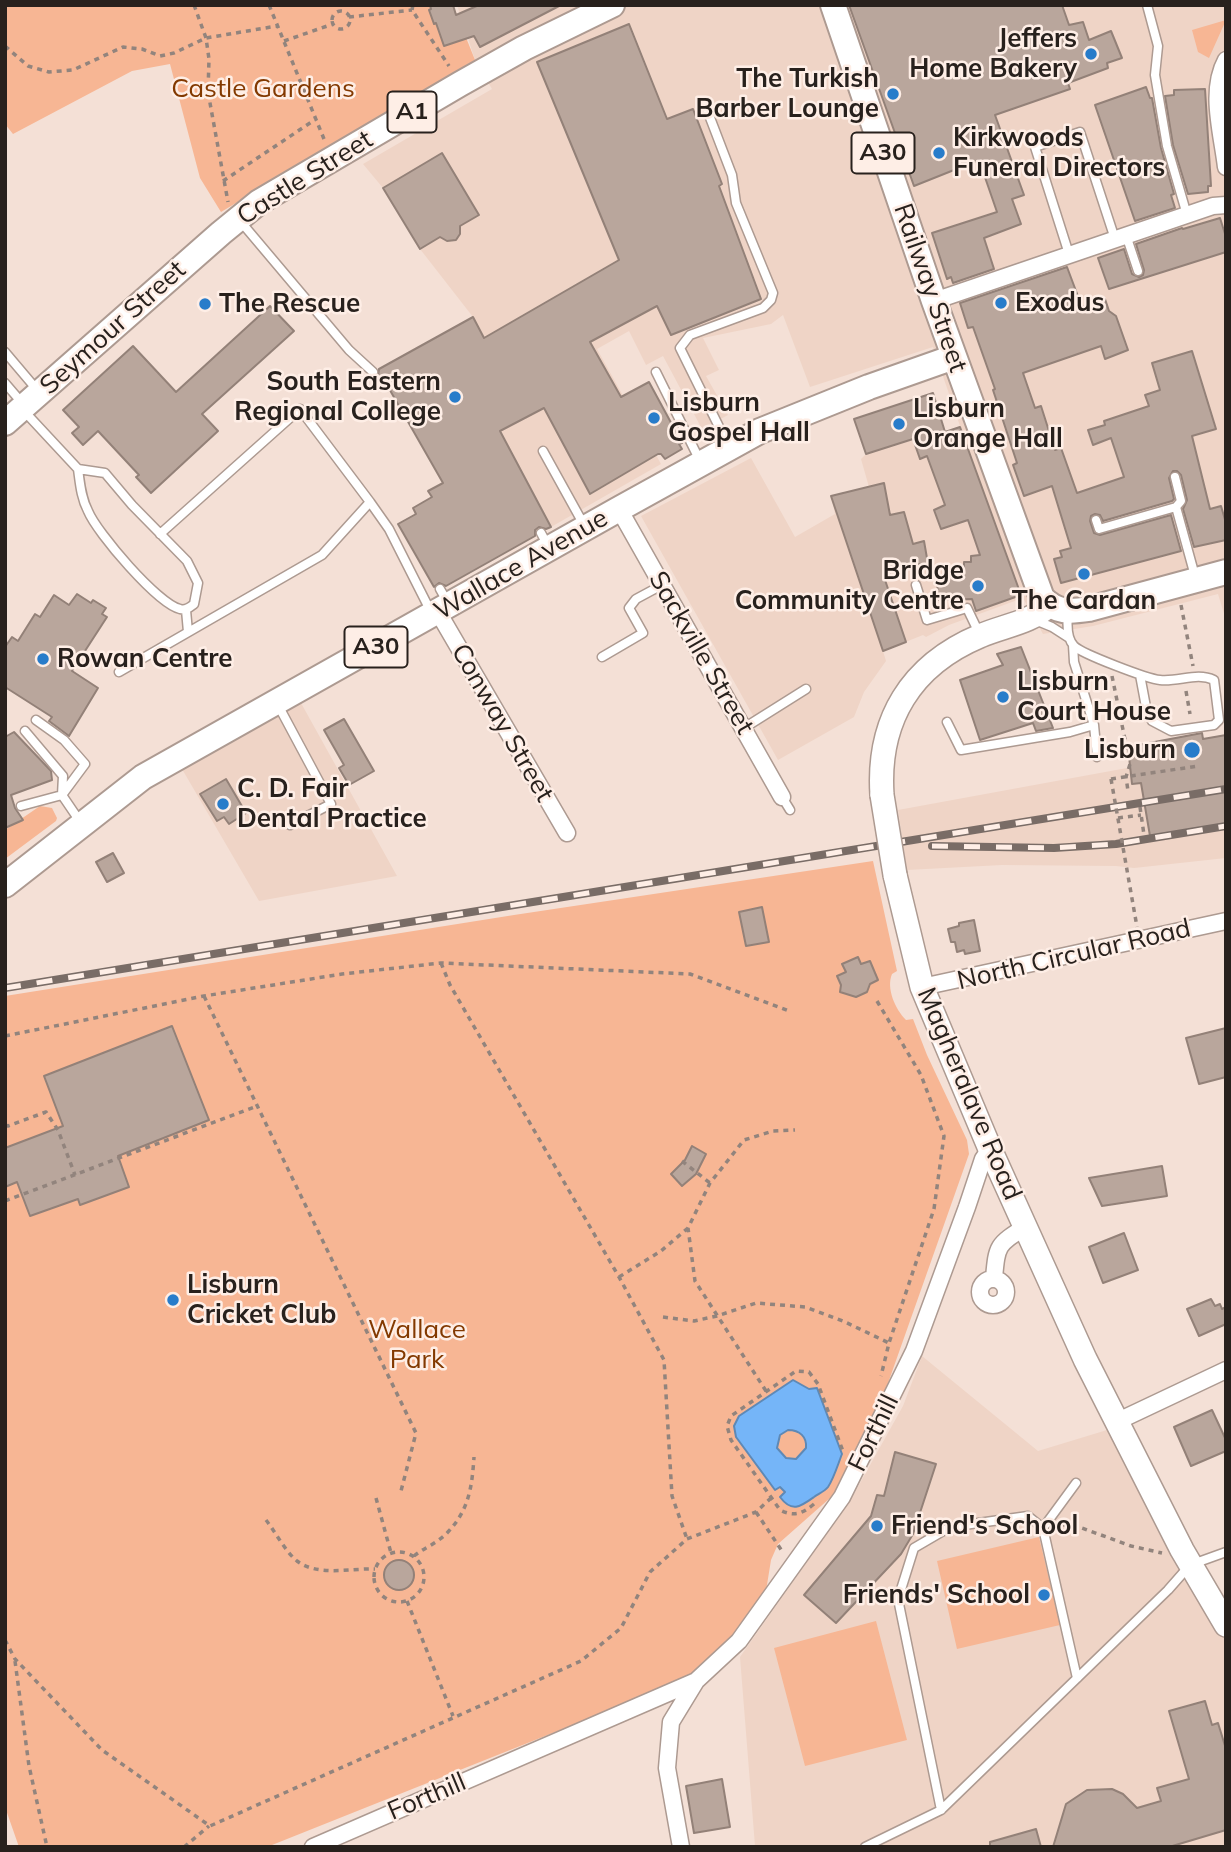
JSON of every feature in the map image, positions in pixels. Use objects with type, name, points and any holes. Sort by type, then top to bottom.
[{"type":"main road","name":"Castle Street","points":[[231,224],[304,174],[460,84],[524,48],[612,5]]},
{"type":"main road","name":"Railway Street","points":[[833,5],[934,301],[1035,584],[1049,612]]},
{"type":"main road","name":"Seymour Street","points":[[23,408],[231,224]]},
{"type":"main road","name":"Wallace Avenue","points":[[5,885],[143,777],[277,702],[545,541],[585,528],[760,431],[954,357]]},
{"type":"main road","points":[[1049,612],[1089,609],[1226,572]]},
{"type":"street","points":[[1226,60],[1217,91],[1226,167]]},
{"type":"street","points":[[934,301],[1213,206],[1226,205]]},
{"type":"street","name":"Sackville Street","points":[[619,509],[786,804]]},
{"type":"street","name":"Conway Street","points":[[440,605],[567,833]]},
{"type":"street","name":"Magheralave Road","points":[[1049,612],[980,636],[934,661],[919,675],[904,696],[892,719],[881,769],[895,875],[922,988],[990,1149],[1116,1422],[1186,1557],[1226,1625]]},
{"type":"street","name":"North Circular Road","points":[[922,988],[1226,921]]},
{"type":"street","name":"Forthill","points":[[681,1847],[667,1768],[671,1722],[696,1681],[739,1642],[842,1497],[914,1351],[982,1159],[990,1149]]},
{"type":"street","points":[[994,1278],[997,1251],[1002,1242],[1025,1227]]},
{"type":"street","points":[[1116,1422],[1226,1370]]},
{"type":"street","name":"Forthill","points":[[313,1847],[696,1681]]},
{"type":"lane","points":[[1147,5],[1158,46],[1154,75],[1167,146],[1187,215]]},
{"type":"lane","points":[[704,102],[732,175],[736,203],[773,293],[772,300],[763,308],[690,335],[680,348],[730,448]]},
{"type":"lane","points":[[1069,254],[1035,147],[1080,132],[1121,237],[1138,271]]},
{"type":"lane","points":[[231,224],[373,372]]},
{"type":"lane","points":[[5,352],[23,408]]},
{"type":"lane","points":[[656,372],[701,463]]},
{"type":"lane","points":[[5,383],[23,408],[78,469],[82,497],[99,530],[159,598],[179,609],[186,610],[194,604],[198,583],[187,561],[105,473],[78,469]]},
{"type":"lane","points":[[160,534],[300,409],[370,502],[440,605]]},
{"type":"lane","points":[[543,450],[585,528]]},
{"type":"lane","points":[[1096,520],[1099,529],[1176,507],[1181,501],[1175,477]]},
{"type":"lane","points":[[119,672],[322,555],[370,502]]},
{"type":"lane","points":[[1176,507],[1196,579]]},
{"type":"lane","points":[[602,656],[643,633],[629,608],[636,599],[662,585]]},
{"type":"lane","points":[[916,585],[927,620],[967,608],[980,636]]},
{"type":"lane","points":[[186,610],[188,632]]},
{"type":"lane","points":[[1049,612],[1071,641],[1074,662],[1094,725],[1097,757]]},
{"type":"lane","points":[[1049,612],[1052,627],[1086,654],[1158,680],[1206,677],[1214,680],[1219,720],[1214,725],[1171,731],[1152,721],[1146,707],[1140,675]]},
{"type":"lane","points":[[744,728],[806,689]]},
{"type":"lane","points":[[277,702],[331,804],[290,825]]},
{"type":"lane","points":[[21,806],[62,794],[85,764],[64,740],[36,720]]},
{"type":"lane","points":[[947,722],[961,750],[1070,732],[1094,725]]},
{"type":"lane","points":[[26,731],[63,776],[62,794],[82,824]]},
{"type":"lane","points":[[1043,1528],[1076,1483]]},
{"type":"lane","points":[[941,1810],[898,1600],[914,1548],[950,1527],[1028,1517],[1043,1528],[1077,1678]]},
{"type":"lane","points":[[865,1847],[941,1810],[1168,1590],[1186,1557],[1226,1552]]},
{"type":"path","points":[[194,5],[206,38],[209,59],[208,92],[231,224]]},
{"type":"path","points":[[223,181],[316,120],[269,5]]},
{"type":"path","points":[[349,17],[413,7],[460,84]]},
{"type":"path","points":[[337,12],[345,12],[349,17],[349,24],[343,29],[333,24],[332,17],[337,12]]},
{"type":"path","points":[[284,41],[333,24]]},
{"type":"path","points":[[5,46],[27,66],[48,72],[73,70],[123,47],[160,55],[174,53],[206,38],[277,26]]},
{"type":"path","points":[[1178,600],[1183,608],[1192,660]]},
{"type":"path","points":[[1111,674],[1130,764],[1126,777],[1128,791]]},
{"type":"path","points":[[1184,678],[1192,728]]},
{"type":"path","points":[[1137,927],[1111,779],[1198,766]]},
{"type":"path","points":[[1140,807],[1144,835]]},
{"type":"path","points":[[1118,818],[1141,815]]},
{"type":"path","points":[[441,963],[450,985],[664,1360],[672,1496],[687,1539]]},
{"type":"path","points":[[5,1036],[204,996],[342,974],[441,963],[690,974],[789,1011]]},
{"type":"path","points":[[204,996],[416,1433],[401,1491]]},
{"type":"path","points":[[877,1001],[921,1075],[944,1136],[934,1209],[889,1343],[881,1378]]},
{"type":"path","points":[[5,1201],[257,1105]]},
{"type":"path","points":[[5,1125],[46,1112],[58,1130],[75,1175]]},
{"type":"path","points":[[619,1277],[661,1251],[688,1228],[710,1182],[744,1140],[773,1131],[795,1130]]},
{"type":"path","points":[[682,1161],[710,1182]]},
{"type":"path","points":[[688,1228],[695,1281],[766,1391]]},
{"type":"path","points":[[663,1317],[694,1321],[756,1303],[805,1307],[843,1321],[889,1343]]},
{"type":"path","points":[[824,1497],[802,1514],[789,1515],[780,1510],[731,1440],[727,1426],[731,1416],[796,1371],[809,1372],[818,1384],[847,1463],[852,1450]]},
{"type":"path","points":[[414,1556],[446,1534],[463,1513],[472,1492],[474,1457]]},
{"type":"path","points":[[376,1498],[391,1553]]},
{"type":"path","points":[[184,1847],[210,1826],[581,1661],[621,1628],[650,1572],[687,1539],[757,1512],[771,1499]]},
{"type":"path","points":[[757,1512],[794,1567]]},
{"type":"path","points":[[267,1520],[296,1560],[309,1567],[329,1570],[375,1569]]},
{"type":"path","points":[[1043,1528],[1071,1524],[1151,1551],[1186,1557]]},
{"type":"path","points":[[399,1551],[414,1556],[423,1569],[423,1585],[414,1597],[407,1601],[399,1602],[384,1597],[374,1585],[378,1562],[399,1551]]},
{"type":"path","points":[[407,1601],[453,1716]]},
{"type":"path","points":[[5,1640],[15,1659],[102,1749],[210,1826]]},
{"type":"path","points":[[15,1659],[29,1766],[47,1847]]},
{"type":"shaded area","points":[[457,5],[1226,5],[1226,620],[1218,594],[1093,626],[1043,634],[1023,598],[949,625],[926,637],[923,635],[883,651],[886,661],[864,692],[854,717],[778,760],[641,516],[751,458],[795,537],[835,514],[831,496],[869,487],[861,459],[866,454],[960,426],[933,347],[810,387],[783,315],[771,324],[703,338],[719,370],[706,376],[728,415],[702,429],[663,356],[646,365],[629,331],[597,349],[661,464],[551,527],[500,431],[527,416],[473,317],[420,249],[383,188],[363,164],[492,89],[475,60]]},
{"type":"shaded area","points":[[301,703],[397,876],[259,901],[182,769]]},
{"type":"shaded area","points":[[1226,752],[1226,858],[1134,868],[1002,865],[907,870],[898,810]]},
{"type":"shaded area","name":"Friends' School","points":[[922,1356],[1038,1451],[1107,1430],[1171,1548],[1226,1637],[1226,1847],[751,1847],[755,1846],[740,1657],[850,1501],[903,1406]]},
{"type":"green space","name":"Castle Gardens","points":[[5,5],[453,5],[475,60],[221,212],[200,178],[170,64],[132,71],[13,134],[5,124]]},
{"type":"green space","points":[[1226,20],[1209,58],[1198,52],[1192,30]]},
{"type":"green space","points":[[40,806],[52,808],[56,821],[5,859],[5,830]]},
{"type":"green space","name":"Wallace Park","points":[[873,861],[897,971],[892,974],[890,980],[893,998],[906,1020],[913,1019],[967,1140],[969,1154],[887,1386],[838,1491],[778,1544],[771,1560],[766,1591],[735,1637],[693,1677],[267,1847],[19,1847],[5,1807],[5,996]]},
{"type":"green space","points":[[1039,1537],[1060,1625],[957,1649],[937,1561]]},
{"type":"green space","points":[[876,1621],[907,1740],[805,1766],[774,1648]]},
{"type":"water","points":[[793,1380],[809,1389],[817,1388],[842,1454],[828,1487],[800,1506],[792,1507],[784,1502],[780,1497],[785,1492],[780,1487],[775,1490],[736,1437],[734,1426],[739,1416]],"holes":[[[788,1430],[802,1435],[806,1444],[806,1448],[796,1459],[786,1458],[777,1448],[780,1435]]]},
{"type":"building","points":[[430,5],[453,5],[456,15],[479,5],[561,5],[480,47],[474,36],[444,46],[429,10]]},
{"type":"building","points":[[849,5],[1062,5],[1069,25],[1083,22],[1089,40],[1111,31],[1122,58],[1107,63],[1108,68],[1068,83],[1070,89],[995,115],[1024,195],[1012,199],[1021,224],[984,238],[994,269],[953,283],[951,277],[947,279],[932,233],[997,212],[979,160],[914,186]]},
{"type":"building","points":[[629,24],[667,119],[693,109],[761,299],[671,335],[657,306],[590,342],[621,397],[649,382],[682,443],[679,444],[682,449],[665,459],[658,454],[590,494],[544,408],[500,431],[551,527],[539,527],[535,530],[535,536],[446,586],[439,583],[434,587],[398,524],[416,514],[413,508],[432,497],[428,491],[443,483],[383,378],[378,376],[379,369],[473,317],[484,338],[619,260],[537,62]]},
{"type":"building","points":[[1146,87],[1152,98],[1175,208],[1135,221],[1095,105]]},
{"type":"building","points":[[1205,89],[1211,186],[1208,186],[1208,192],[1188,194],[1173,145],[1165,96],[1174,95],[1174,90]]},
{"type":"building","points":[[442,153],[479,215],[460,226],[460,234],[456,240],[447,241],[440,237],[420,249],[383,188]]},
{"type":"building","points":[[1220,218],[1226,237],[1226,252],[1109,289],[1098,258],[1124,249],[1132,274],[1139,277],[1144,270],[1136,244]]},
{"type":"building","points":[[1067,267],[1082,307],[1105,299],[1109,311],[1116,316],[1128,350],[1105,359],[1101,346],[1023,373],[1035,408],[1041,406],[1055,450],[1061,448],[1077,493],[1124,477],[1111,438],[1093,445],[1088,430],[1105,425],[1104,421],[1149,406],[1145,395],[1160,390],[1152,363],[1192,351],[1216,429],[1192,436],[1210,509],[1221,506],[1226,523],[1226,540],[1194,547],[1183,509],[1187,500],[1181,475],[1173,471],[1169,478],[1174,499],[1172,501],[1103,521],[1100,515],[1095,514],[1090,521],[1094,533],[1100,535],[1171,515],[1181,551],[1061,583],[1054,559],[1062,557],[1060,551],[1071,548],[1052,486],[1024,496],[1013,465],[1017,463],[993,390],[995,389],[973,327],[968,328],[960,303]]},
{"type":"building","points":[[270,306],[294,331],[202,414],[218,431],[151,493],[136,477],[139,475],[98,431],[83,445],[72,433],[79,427],[63,410],[133,346],[176,392]]},
{"type":"building","points":[[933,393],[945,432],[960,427],[1021,595],[976,611],[972,599],[938,600],[937,577],[964,577],[964,562],[971,562],[971,556],[980,555],[968,520],[941,529],[934,510],[945,505],[927,456],[920,459],[913,439],[866,454],[854,419]]},
{"type":"building","points":[[884,483],[890,515],[904,512],[913,544],[924,541],[928,564],[888,565],[890,577],[884,577],[906,642],[883,651],[831,496]]},
{"type":"building","name":"Rowan Centre","points":[[77,594],[106,608],[102,614],[107,617],[72,671],[98,688],[69,736],[49,721],[52,717],[5,687],[5,647],[12,637],[18,641],[35,614],[40,617],[54,595],[69,605]]},
{"type":"building","name":"Lisburn Court House","points":[[1021,647],[1053,728],[1036,731],[1033,723],[980,740],[960,680],[1003,665],[997,654]]},
{"type":"building","points":[[344,719],[374,771],[349,785],[339,768],[344,765],[324,730]]},
{"type":"building","points":[[14,732],[51,771],[52,780],[11,795],[23,820],[5,828],[5,737]]},
{"type":"building","points":[[1202,733],[1203,739],[1226,735],[1226,824],[1150,836],[1141,783],[1132,784],[1128,747]]},
{"type":"building","name":"C. D. Fair Dental Practice","points":[[226,779],[246,813],[229,824],[224,817],[217,821],[200,794]]},
{"type":"building","points":[[113,853],[124,873],[107,882],[96,862]]},
{"type":"building","points":[[762,907],[769,942],[746,946],[739,912]]},
{"type":"building","points":[[974,920],[980,951],[965,954],[964,950],[957,952],[948,929]]},
{"type":"building","points":[[858,957],[861,964],[870,961],[878,980],[870,984],[867,992],[856,997],[840,992],[841,985],[837,976],[846,972],[842,964]]},
{"type":"building","points":[[172,1026],[209,1120],[118,1156],[129,1187],[80,1205],[78,1199],[30,1216],[17,1182],[5,1187],[5,1148],[63,1126],[44,1076]]},
{"type":"building","points":[[1226,1028],[1226,1077],[1199,1084],[1186,1038]]},
{"type":"building","points":[[692,1146],[706,1154],[696,1174],[682,1186],[671,1174],[685,1160]]},
{"type":"building","points":[[1162,1166],[1167,1196],[1102,1206],[1089,1178]]},
{"type":"building","points":[[1124,1233],[1138,1270],[1103,1283],[1089,1247]]},
{"type":"building","points":[[1211,1299],[1215,1306],[1220,1304],[1222,1309],[1226,1307],[1226,1324],[1199,1336],[1187,1309]]},
{"type":"building","points":[[1212,1410],[1226,1440],[1226,1451],[1191,1466],[1174,1427]]},
{"type":"building","points":[[895,1452],[936,1464],[913,1534],[901,1554],[836,1623],[804,1595],[871,1516],[877,1495],[884,1496]]},
{"type":"building","points":[[399,1560],[410,1564],[414,1575],[410,1586],[399,1590],[388,1586],[384,1575],[388,1564]]},
{"type":"building","points":[[1205,1701],[1212,1725],[1218,1723],[1226,1749],[1226,1830],[1169,1847],[1053,1847],[1066,1804],[1087,1790],[1112,1789],[1123,1794],[1137,1808],[1161,1801],[1157,1788],[1189,1779],[1169,1711]]},
{"type":"building","points":[[722,1779],[730,1827],[694,1833],[686,1786]]},
{"type":"building","points":[[1036,1829],[1041,1847],[990,1847],[990,1842]]},
{"type":"railway","points":[[5,988],[1226,789]]},
{"type":"railway","points":[[932,846],[1054,848],[1116,844],[1226,826]]},
{"type":"place","name":"Jeffers Home Bakery","points":[[1091,54]]},
{"type":"place","name":"The Turkish Barber Lounge","points":[[893,94]]},
{"type":"place","name":"Kirkwoods Funeral Directors","points":[[939,153]]},
{"type":"place","name":"Exodus","points":[[1001,303]]},
{"type":"place","name":"The Rescue","points":[[205,304]]},
{"type":"place","name":"South Eastern Regional College","points":[[455,397]]},
{"type":"place","name":"Lisburn Gospel Hall","points":[[654,418]]},
{"type":"place","name":"Lisburn Orange Hall","points":[[899,424]]},
{"type":"place","name":"The Cardan","points":[[1084,574]]},
{"type":"place","name":"Bridge Community Centre","points":[[978,586]]},
{"type":"place","name":"Rowan Centre","points":[[43,659]]},
{"type":"place","name":"Lisburn Court House","points":[[1003,697]]},
{"type":"place","name":"Lisburn","points":[[1192,750]]},
{"type":"place","name":"C. D. Fair Dental Practice","points":[[223,804]]},
{"type":"place","name":"Lisburn Cricket Club","points":[[173,1300]]},
{"type":"place","name":"Friend's School","points":[[877,1526]]},
{"type":"place","name":"Friends' School","points":[[1044,1595]]}]
